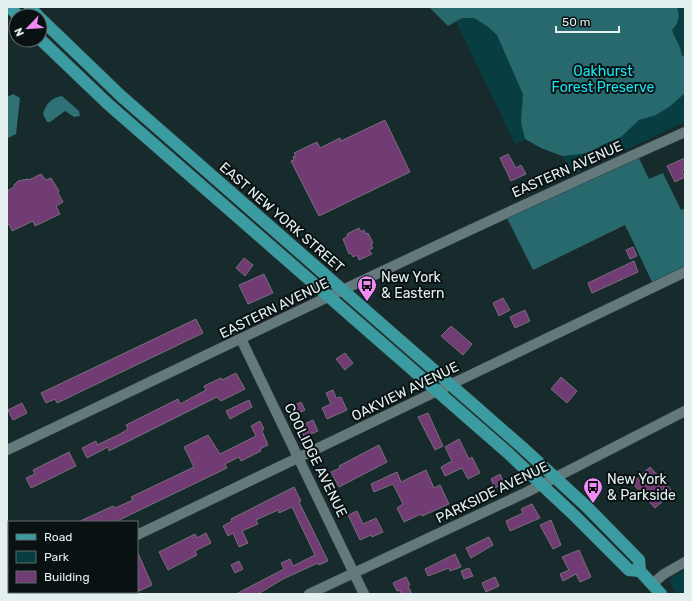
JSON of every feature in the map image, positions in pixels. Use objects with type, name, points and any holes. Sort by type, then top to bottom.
[{"type":"main road","name":"EAST NEW YORK STREET","points":[[48,26],[121,96],[452,384],[556,477],[639,560],[640,571],[661,594]]},
{"type":"main road","name":"EAST NEW YORK STREET","points":[[48,47],[108,104],[542,484],[629,570],[640,571]]},
{"type":"street","name":"EASTERN AVENUE","points":[[7,450],[541,196],[685,132]]},
{"type":"street","name":"OAKVIEW AVENUE","points":[[138,536],[685,272]]},
{"type":"street","name":"COOLIDGE AVENUE","points":[[241,339],[364,594]]},
{"type":"street","name":"PARKSIDE AVENUE","points":[[310,594],[542,484],[685,411]]},
{"type":"street","points":[[652,584],[664,574],[685,562]]},
{"type":"green space","name":"Oakhurst Forest Preserve","points":[[429,7],[677,7],[678,19],[672,30],[682,56],[685,56],[685,93],[669,107],[656,115],[639,120],[621,137],[602,145],[590,153],[562,156],[541,148],[525,139],[521,122],[523,94],[497,35],[487,26],[474,18],[462,18],[448,26]]},
{"type":"green space","name":"Oakhurst Forest Preserve","points":[[449,7],[685,7],[685,122],[572,175],[549,128],[515,144]]},
{"type":"green space","points":[[638,156],[649,179],[663,173],[681,210],[685,208],[685,268],[653,284],[625,225],[533,270],[507,218]]},
{"type":"green space","points":[[685,570],[685,594],[677,594],[671,584],[671,578]]},
{"type":"shaded area","points":[[13,94],[20,98],[16,134],[8,138],[7,97]]},
{"type":"shaded area","points":[[62,96],[79,111],[80,116],[74,117],[65,111],[50,122],[47,122],[43,114],[45,108],[52,100]]},
{"type":"building","points":[[385,120],[410,172],[319,216],[291,161],[294,160],[293,157],[296,156],[294,153],[317,142],[320,148],[340,138],[341,141]]},
{"type":"building","points":[[508,154],[516,168],[521,165],[526,174],[511,181],[500,158]]},
{"type":"building","points":[[685,158],[685,169],[682,171],[685,177],[675,182],[667,166]]},
{"type":"building","points":[[41,174],[46,180],[51,178],[59,191],[58,193],[63,202],[56,206],[60,214],[35,226],[33,221],[12,231],[9,224],[7,225],[7,191],[14,187],[18,181],[29,180]]},
{"type":"building","points":[[359,228],[361,232],[364,230],[366,234],[368,233],[373,243],[371,244],[373,248],[369,250],[372,254],[359,260],[357,255],[353,257],[351,253],[349,254],[343,239],[348,236],[347,234]]},
{"type":"building","points":[[633,247],[637,256],[630,259],[626,250]]},
{"type":"building","points":[[244,258],[253,265],[245,276],[236,268]]},
{"type":"building","points":[[634,261],[638,272],[592,293],[588,283]]},
{"type":"building","points":[[264,274],[273,293],[248,304],[239,285]]},
{"type":"building","points":[[503,298],[510,310],[499,316],[493,303]]},
{"type":"building","points":[[525,310],[530,321],[515,328],[510,317]]},
{"type":"building","points":[[196,319],[203,333],[57,403],[55,399],[46,403],[41,393]]},
{"type":"building","points":[[451,326],[472,344],[463,355],[441,336]]},
{"type":"building","points":[[345,353],[353,363],[345,370],[336,359]]},
{"type":"building","points":[[236,373],[245,389],[221,401],[217,397],[109,451],[108,447],[87,458],[82,448],[96,441],[97,445],[120,434],[128,429],[126,425],[178,399],[180,404],[206,390],[204,386],[221,378],[222,380]]},
{"type":"building","points":[[561,377],[577,391],[567,403],[551,389]]},
{"type":"building","points":[[333,390],[336,398],[341,397],[347,410],[327,419],[322,408],[331,404],[326,393]]},
{"type":"building","points":[[249,400],[252,407],[230,419],[226,411]]},
{"type":"building","points":[[301,402],[305,410],[296,414],[293,406]]},
{"type":"building","points":[[22,403],[27,413],[13,420],[8,410]]},
{"type":"building","points":[[428,413],[443,446],[435,450],[418,417]]},
{"type":"building","points":[[313,420],[318,431],[304,437],[300,426]]},
{"type":"building","points":[[260,421],[264,429],[262,431],[268,445],[260,449],[261,451],[241,461],[239,457],[225,464],[227,468],[117,521],[80,521],[113,506],[115,508],[133,500],[131,497],[194,467],[184,447],[208,435],[220,454],[256,436],[251,426]]},
{"type":"building","points":[[459,439],[469,459],[472,457],[480,473],[468,479],[462,468],[445,476],[441,467],[452,461],[445,447]]},
{"type":"building","points":[[379,445],[387,462],[339,487],[331,472],[340,468],[339,466]]},
{"type":"building","points":[[69,452],[76,466],[31,488],[26,478],[35,474],[33,470]]},
{"type":"building","points":[[650,467],[673,492],[655,508],[632,483]]},
{"type":"building","points":[[426,470],[434,488],[440,485],[449,504],[404,522],[397,508],[403,504],[393,484],[374,492],[371,484],[397,472],[401,482]]},
{"type":"building","points":[[500,474],[504,483],[495,488],[491,479]]},
{"type":"building","points":[[294,487],[301,501],[299,502],[328,561],[319,565],[318,563],[283,579],[258,594],[236,594],[284,569],[281,563],[290,559],[293,566],[315,555],[292,507],[279,513],[278,510],[256,520],[258,524],[242,531],[248,543],[239,547],[233,533],[228,536],[223,526],[232,521],[231,519]]},
{"type":"building","points":[[532,504],[540,518],[510,531],[506,521],[523,513],[521,509]]},
{"type":"building","points":[[357,511],[363,524],[376,518],[383,532],[360,540],[348,515]]},
{"type":"building","points":[[551,520],[561,545],[553,549],[540,525]]},
{"type":"building","points":[[206,533],[211,543],[195,551],[197,555],[168,570],[159,552],[195,534],[197,538]]},
{"type":"building","points":[[489,537],[493,545],[471,558],[466,548]]},
{"type":"building","points":[[579,550],[591,577],[580,582],[576,574],[563,581],[560,574],[569,570],[562,557]]},
{"type":"building","points":[[138,553],[152,585],[139,591],[138,589]]},
{"type":"building","points":[[455,554],[461,567],[450,571],[449,568],[428,576],[425,569]]},
{"type":"building","points":[[239,561],[243,569],[235,573],[231,565]]},
{"type":"building","points":[[469,568],[473,576],[464,579],[461,571]]},
{"type":"building","points":[[406,577],[412,594],[401,594],[400,590],[397,591],[393,583]]},
{"type":"building","points":[[495,577],[499,586],[486,592],[482,583]]},
{"type":"place","name":"New York & Eastern","points":[[367,302]]},
{"type":"place","name":"New York & Parkside","points":[[593,504]]}]
